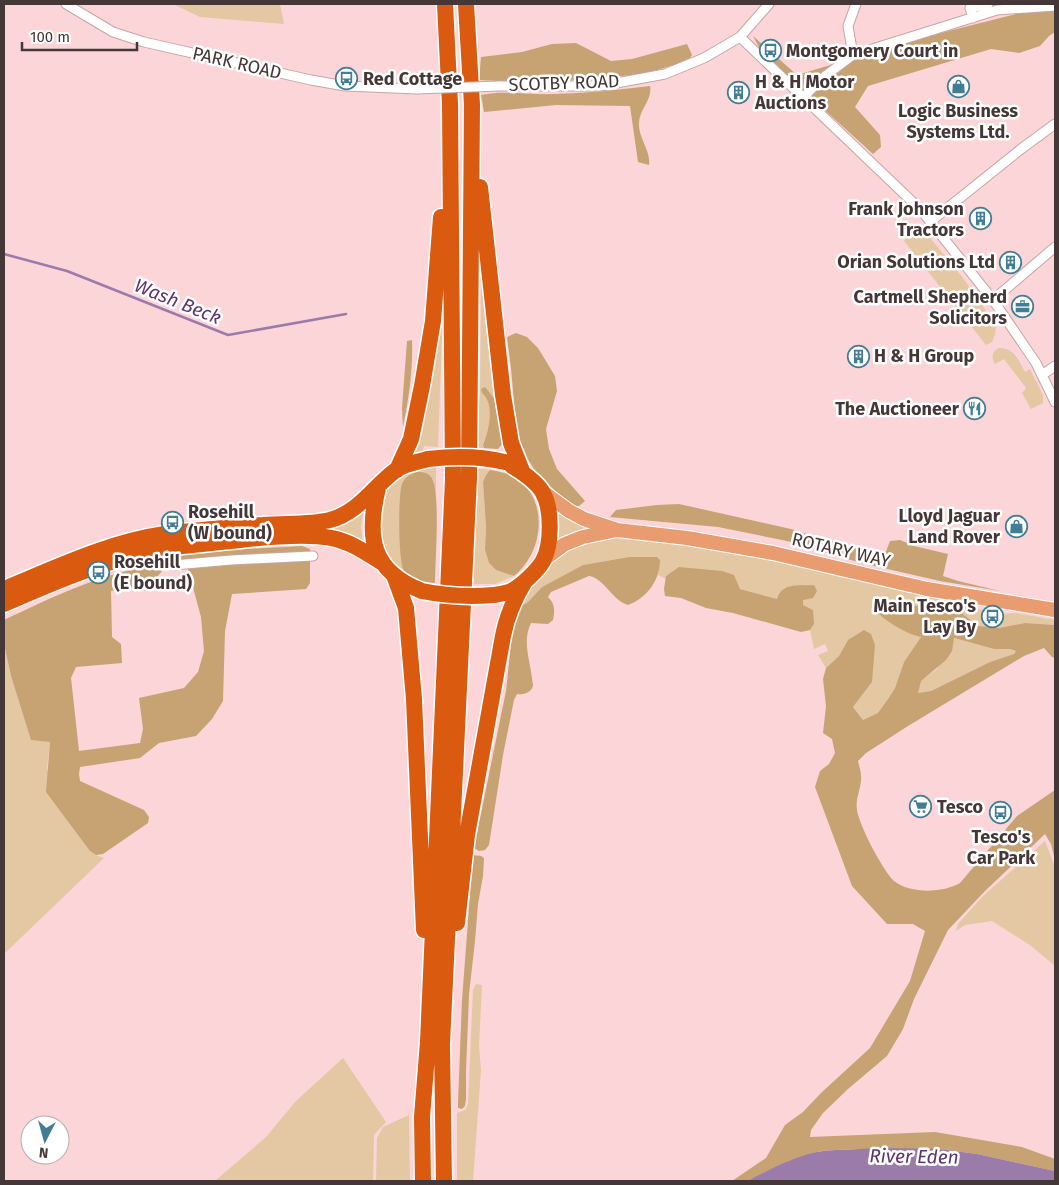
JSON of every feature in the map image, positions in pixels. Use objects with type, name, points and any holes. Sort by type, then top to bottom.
[{"type":"highway","points":[[435,1043],[453,479],[450,104],[445,4]]},
{"type":"highway","points":[[466,4],[472,105],[503,395],[511,443],[522,471]]},
{"type":"highway","points":[[4,604],[69,576],[131,556],[198,530],[329,520],[340,517],[378,488],[397,470],[411,439],[433,321],[450,104]]},
{"type":"highway","points":[[435,1043],[469,478],[472,105]]},
{"type":"highway","points":[[397,470],[428,459],[447,456],[492,458],[522,471],[543,492],[549,513],[549,535],[543,560],[525,581],[514,598],[507,617],[491,701],[422,1117],[424,1181]]},
{"type":"highway","points":[[378,488],[372,512],[373,540],[381,562]]},
{"type":"highway","points":[[4,589],[74,560],[121,545],[314,536],[332,538],[354,546],[381,562],[395,578],[406,585],[440,595],[494,595],[512,591],[525,581]]},
{"type":"highway","points":[[395,578],[406,608],[414,699],[435,1043],[443,1118],[444,1181]]},
{"type":"main road","name":"ROTARY WAY","points":[[543,492],[569,512],[584,520],[617,530],[687,538],[773,553],[927,589],[1055,610]]},
{"type":"main road","name":"ROTARY WAY","points":[[543,560],[565,544],[583,537],[617,530]]},
{"type":"street","name":"PARK ROAD","points":[[66,4],[113,32],[144,42],[301,78],[345,86],[370,88],[417,89],[499,86]]},
{"type":"street","name":"SCOTBY ROAD","points":[[499,86],[600,86],[665,74],[704,58],[740,37],[769,4]]},
{"type":"street","points":[[853,55],[848,26],[856,4]]},
{"type":"street","points":[[973,18],[970,8],[988,4]]},
{"type":"street","points":[[804,97],[821,79],[853,55],[1008,6],[1055,6]]},
{"type":"street","points":[[740,37],[921,210],[993,300],[1036,362],[1055,402]]},
{"type":"street","points":[[930,222],[1020,148],[1055,124]]},
{"type":"street","points":[[993,300],[1055,247]]},
{"type":"street","points":[[1042,375],[1055,366]]},
{"type":"street","points":[[163,542],[166,561],[174,565],[314,556]]},
{"type":"shaded area","points":[[173,4],[280,4],[284,24],[200,17]]},
{"type":"shaded area","points":[[1055,4],[1055,32],[1040,46],[1019,53],[991,49],[868,86],[855,107],[880,135],[881,147],[873,154],[762,53],[753,36],[797,75],[925,37]]},
{"type":"shaded area","points":[[576,43],[611,61],[632,59],[687,44],[692,55],[688,61],[643,74],[544,83],[479,80],[481,57],[522,52],[552,44]]},
{"type":"shaded area","points":[[650,86],[650,95],[639,123],[640,134],[648,154],[649,165],[638,162],[630,106],[556,105],[484,112],[481,95],[499,93],[566,94]]},
{"type":"shaded area","points":[[926,233],[963,278],[996,325],[992,342],[986,345],[904,241],[908,234]]},
{"type":"shaded area","points":[[442,274],[443,309],[438,447],[424,446],[423,452],[406,457]]},
{"type":"shaded area","points":[[481,283],[501,407],[485,388],[482,393],[490,410],[489,425],[483,445],[484,448],[476,448],[480,391]]},
{"type":"shaded area","points":[[516,333],[527,337],[538,348],[555,376],[557,391],[546,429],[549,449],[557,469],[585,501],[579,506],[572,506],[538,475],[517,435],[507,337]]},
{"type":"shaded area","points":[[412,340],[410,384],[403,427],[402,408],[407,341]]},
{"type":"shaded area","points":[[999,348],[1012,352],[1025,372],[1030,369],[1043,395],[1043,403],[1031,409],[1022,393],[1026,388],[1004,359],[995,364],[993,355]]},
{"type":"shaded area","points":[[485,387],[501,407],[504,442],[498,449],[484,448],[483,445],[490,418],[490,410],[481,389]]},
{"type":"shaded area","points":[[436,467],[436,496],[433,478],[401,544],[401,558],[411,580],[385,564],[374,521],[380,496],[393,483],[414,469]]},
{"type":"shaded area","points":[[477,468],[490,470],[483,483],[486,527],[485,550],[489,563],[496,570],[514,576],[495,584],[473,584]]},
{"type":"shaded area","points":[[490,470],[516,478],[527,488],[534,500],[538,513],[539,527],[536,541],[524,566],[514,576],[496,570],[489,563],[485,550],[486,527],[483,482]]},
{"type":"shaded area","points":[[417,472],[423,472],[431,477],[436,495],[435,583],[411,580],[402,565],[399,528],[401,490],[405,479]]},
{"type":"shaded area","points":[[679,504],[791,529],[884,557],[890,541],[900,540],[914,546],[948,554],[943,576],[1000,591],[940,581],[861,563],[787,541],[718,527],[610,517],[616,510]]},
{"type":"shaded area","points":[[364,506],[361,526],[363,544],[329,535],[327,526]]},
{"type":"shaded area","points":[[552,506],[583,527],[583,530],[568,535],[552,548]]},
{"type":"shaded area","points":[[599,536],[744,553],[971,606],[983,611],[1000,614],[1017,613],[1055,620],[1055,625],[1025,623],[999,628],[980,626],[960,612],[928,606],[876,605],[921,637],[904,662],[895,688],[879,713],[863,720],[853,707],[872,682],[848,640],[839,656],[826,668],[818,655],[828,651],[825,644],[814,649],[810,630],[814,624],[803,605],[800,586],[790,586],[777,599],[740,589],[734,576],[666,575],[666,579],[658,575],[660,560],[657,557],[629,557],[583,565],[542,587],[528,602],[514,611],[526,586],[568,547]]},
{"type":"shaded area","points":[[302,546],[310,549],[310,583],[306,589],[232,594],[225,631],[223,701],[212,719],[196,736],[159,743],[140,758],[80,767],[80,781],[144,810],[149,817],[148,823],[103,854],[96,855],[90,851],[46,792],[50,742],[31,740],[11,676],[4,644],[4,620],[96,580],[154,565],[162,571],[153,582],[111,591],[112,637],[121,644],[122,663],[76,667],[71,678],[79,751],[140,743],[143,729],[139,698],[184,688],[198,672],[204,651],[201,617],[188,569],[172,562],[169,553]]},
{"type":"shaded area","points":[[629,557],[657,557],[660,560],[655,581],[641,598],[628,605],[617,599],[599,581],[589,576],[551,592],[548,597],[554,607],[553,620],[548,624],[531,623],[528,630],[527,650],[533,686],[526,693],[517,694],[514,700],[489,845],[485,850],[479,851],[474,848],[506,691],[511,644],[508,633],[514,611],[528,602],[542,587],[583,565]]},
{"type":"shaded area","points":[[679,567],[722,571],[734,575],[740,589],[777,599],[779,594],[787,587],[814,585],[817,591],[813,598],[803,600],[803,605],[813,610],[814,624],[810,630],[801,632],[733,613],[706,608],[681,598],[665,596],[666,576]]},
{"type":"shaded area","points":[[876,605],[928,606],[960,612],[979,626],[999,628],[1025,623],[1055,625],[1055,658],[1044,648],[1024,656],[908,726],[866,753],[858,761],[861,784],[857,810],[872,847],[889,876],[901,885],[927,891],[945,889],[960,883],[1017,816],[1055,790],[1055,860],[1051,844],[1045,834],[985,891],[948,930],[914,999],[903,1029],[887,1056],[823,1113],[811,1130],[810,1137],[935,1132],[1022,1147],[1055,1159],[1055,1171],[977,1154],[939,1149],[849,1149],[821,1151],[791,1160],[748,1181],[732,1181],[766,1158],[785,1125],[803,1112],[870,1048],[910,981],[925,931],[913,924],[887,924],[852,886],[815,787],[820,771],[829,764],[835,753],[832,739],[823,733],[826,706],[823,679],[826,668],[839,656],[848,640],[864,630],[871,634],[875,645],[872,682],[853,707],[863,720],[878,713],[888,699],[895,688],[904,662],[921,637],[895,626],[874,609]],"holes":[[[954,638],[994,649],[1016,651],[1014,654],[990,662],[931,691],[918,693],[921,681],[946,660],[952,651]]]},
{"type":"shaded area","points":[[953,638],[994,649],[1016,651],[1014,654],[990,662],[931,691],[918,693],[920,681],[937,669]]},
{"type":"shaded area","points":[[4,644],[11,676],[31,739],[50,742],[47,769],[90,851],[104,858],[4,954]]},
{"type":"shaded area","points":[[1045,841],[1055,867],[1055,966],[1030,945],[992,921],[965,925],[956,931],[958,924],[982,897]]},
{"type":"shaded area","points":[[473,855],[484,858],[469,994],[466,1099],[465,1106],[462,1109],[458,1108],[458,1103],[462,1000]]},
{"type":"shaded area","points":[[476,984],[482,985],[479,1046],[481,1070],[473,1181],[457,1181],[457,1113],[465,1110],[468,1104],[473,990]]},
{"type":"shaded area","points":[[343,1058],[386,1122],[374,1135],[373,1181],[215,1181],[266,1137],[296,1101]]},
{"type":"shaded area","points":[[409,1115],[410,1181],[376,1181],[377,1138],[383,1127]]},
{"type":"water","name":"River Eden","points":[[939,1149],[977,1154],[1055,1171],[1055,1181],[748,1181],[805,1155],[831,1150]]},
{"type":"waterway","name":"Wash Beck","points":[[4,254],[67,271],[228,335],[346,314]]},
{"type":"place","name":"Montgomery Court in","points":[[770,51]]},
{"type":"place","name":"Red Cottage","points":[[347,79]]},
{"type":"place","name":"Logic Business Systems Ltd.","points":[[958,86]]},
{"type":"place","name":"H & H Motor Auctions","points":[[739,92]]},
{"type":"place","name":"Frank Johnson Tractors","points":[[980,219]]},
{"type":"place","name":"Orian Solutions Ltd","points":[[1011,262]]},
{"type":"place","name":"Cartmell Shepherd Solicitors","points":[[1023,307]]},
{"type":"place","name":"H & H Group","points":[[858,356]]},
{"type":"place","name":"The Auctioneer","points":[[975,409]]},
{"type":"place","name":"Rosehill (W bound)","points":[[172,522]]},
{"type":"place","name":"Lloyd Jaguar Land Rover","points":[[1016,526]]},
{"type":"place","name":"Rosehill (E bound)","points":[[98,572]]},
{"type":"place","name":"Main Tesco's Lay By","points":[[992,616]]},
{"type":"place","name":"Tesco","points":[[921,807]]},
{"type":"place","name":"Tesco's Car Park","points":[[1001,812]]}]
